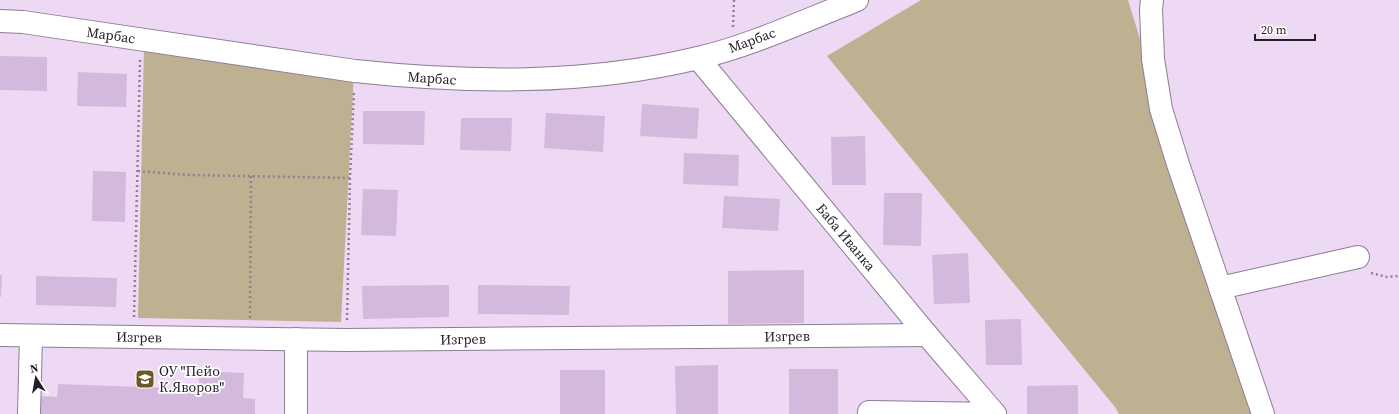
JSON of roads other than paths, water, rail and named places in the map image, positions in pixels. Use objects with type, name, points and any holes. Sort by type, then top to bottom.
[{"type":"street","name":"Марбас","points":[[0,22],[23,22],[355,71],[468,80],[540,78],[621,72],[698,58],[732,48],[856,0]]},
{"type":"street","points":[[1138,0],[1153,60],[1161,109],[1263,414]]},
{"type":"street","points":[[1152,0],[1153,60]]},
{"type":"street","name":"Баба Иванка","points":[[698,58],[927,335],[995,414]]},
{"type":"street","points":[[1220,288],[1358,257]]},
{"type":"street","name":"Изгрев","points":[[0,335],[346,340],[927,335]]},
{"type":"street","points":[[29,414],[31,336]]},
{"type":"street","points":[[296,339],[296,414]]},
{"type":"street","points":[[869,414],[869,412],[995,414]]},
{"type":"place","name":"ОУ \"Пейо К.Яворов\"","points":[[145,379]]}]
